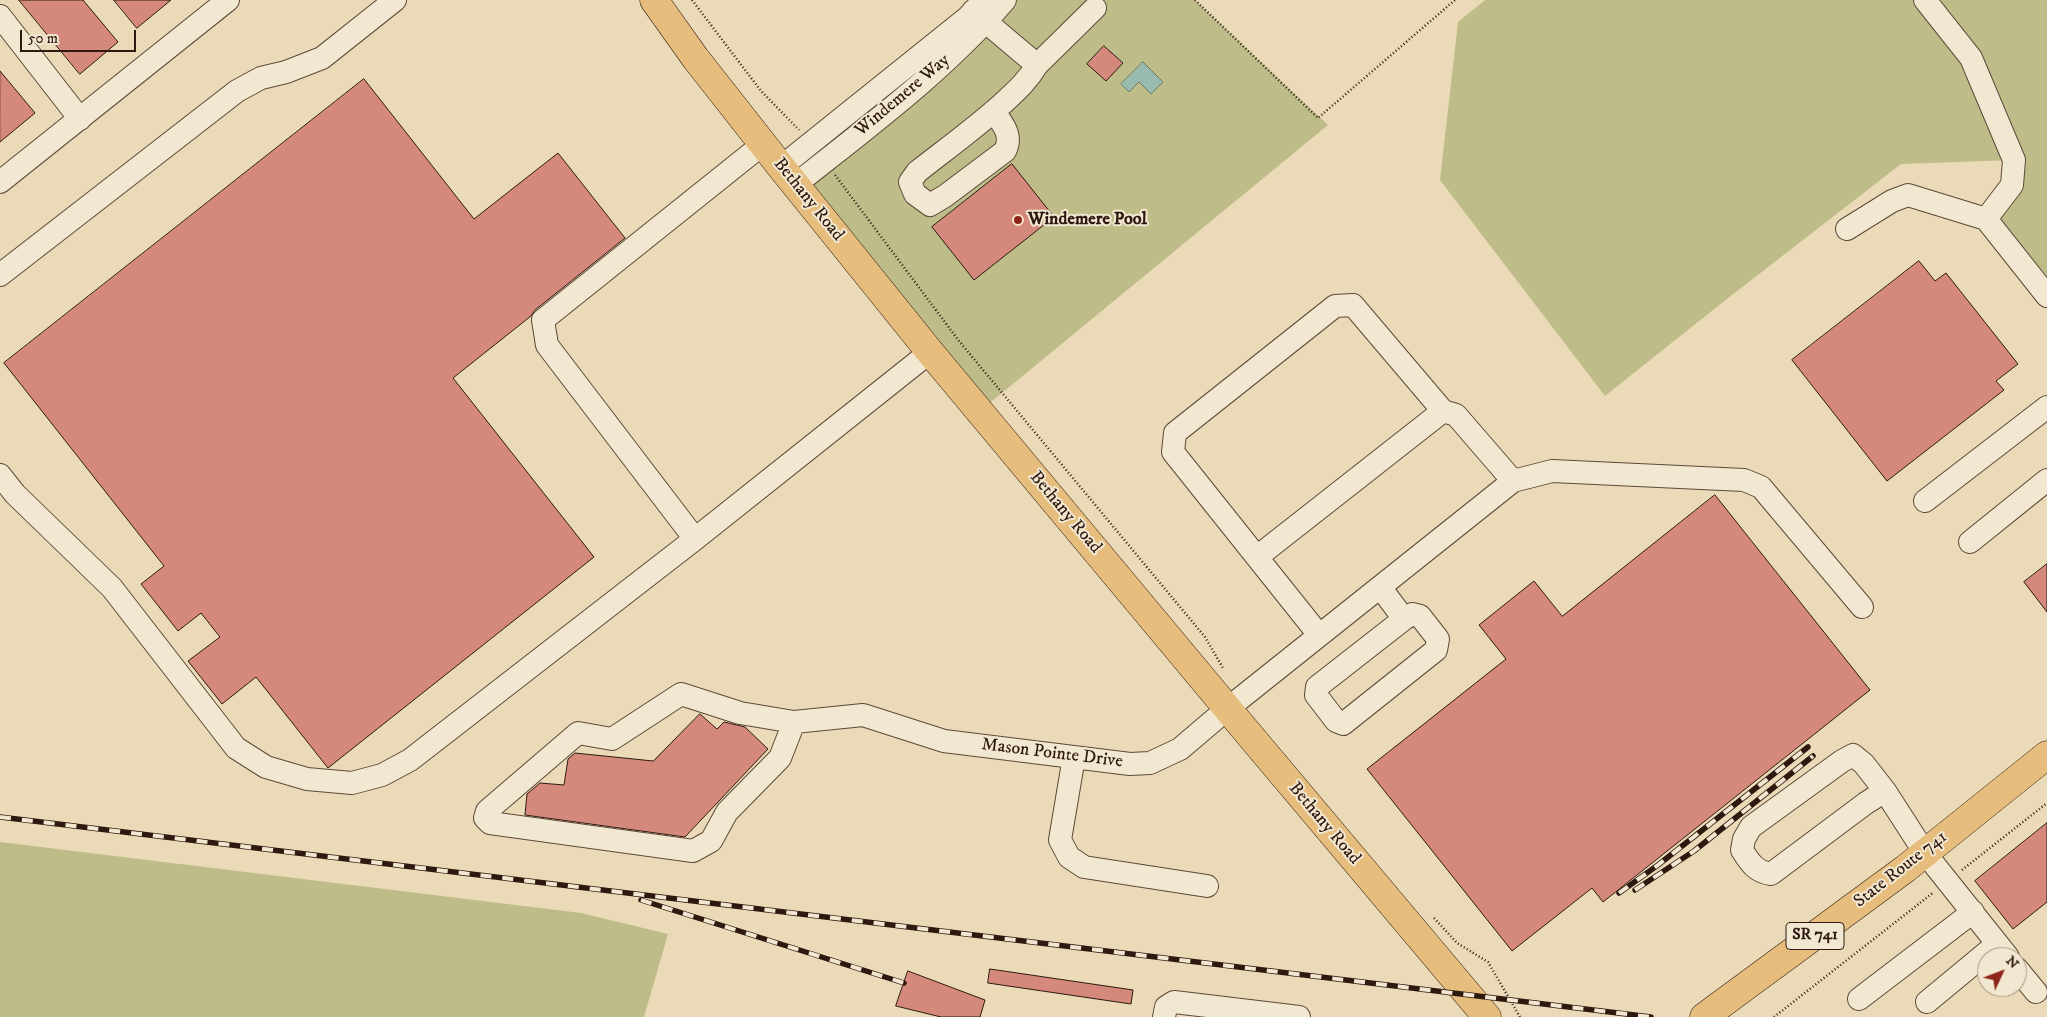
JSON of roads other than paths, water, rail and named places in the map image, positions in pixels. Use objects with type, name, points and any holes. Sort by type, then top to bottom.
[{"type":"main road","name":"Bethany Road","points":[[654,0],[696,59],[930,352],[1227,709],[1487,1017]]},
{"type":"main road","name":"State Route 741","points":[[1704,1017],[1925,853],[2047,755]]},
{"type":"street","points":[[0,275],[237,91],[261,78],[286,72],[322,58],[395,0]]},
{"type":"street","name":"Windemere Way","points":[[788,176],[898,103],[942,64],[981,11],[1005,0]]},
{"type":"street","points":[[1925,0],[1971,58],[2014,160],[2012,185],[1986,219]]},
{"type":"street","points":[[0,182],[224,1]]},
{"type":"street","points":[[994,111],[1028,80],[1037,65],[1096,8]]},
{"type":"street","points":[[981,11],[1037,65]]},
{"type":"street","points":[[0,16],[80,118]]},
{"type":"street","points":[[695,539],[547,345],[543,320],[763,144]]},
{"type":"street","points":[[1847,229],[1892,201],[1908,195],[1986,219],[2047,296]]},
{"type":"street","points":[[1319,635],[1174,452],[1175,433],[1335,306],[1353,305],[1443,411],[1456,415],[1513,481],[1552,471],[1744,480],[1761,487],[1862,607]]},
{"type":"street","points":[[0,475],[14,494],[112,588],[236,748],[266,767],[307,779],[352,783],[382,775],[410,760],[695,539],[930,352]]},
{"type":"street","points":[[1925,501],[2047,407]]},
{"type":"street","points":[[1257,557],[1443,411]]},
{"type":"street","points":[[1970,542],[2047,480]]},
{"type":"street","name":"Mason Pointe Drive","points":[[794,722],[863,715],[944,741],[1130,764],[1150,763],[1180,749],[1227,709],[1513,481]]},
{"type":"street","points":[[1380,587],[1404,619]]},
{"type":"street","points":[[1412,614],[1420,616],[1438,640],[1436,650],[1343,724],[1336,722],[1316,695],[1317,687],[1404,619],[1412,614]]},
{"type":"street","points":[[681,694],[740,713],[794,722],[780,758],[727,812],[710,841],[693,851],[490,823],[485,818],[487,811],[578,733],[612,738],[681,694]]},
{"type":"street","points":[[1885,791],[1860,807],[1771,874],[1762,872],[1750,863],[1742,850],[1744,839],[1751,827],[1853,755],[1864,764],[1885,791],[1925,853],[2001,947]]},
{"type":"street","points":[[1074,757],[1060,840],[1069,857],[1084,867],[1207,886]]},
{"type":"street","points":[[1859,999],[1972,912]]},
{"type":"street","points":[[1927,1002],[1977,968]]},
{"type":"street","points":[[2027,981],[2036,992]]},
{"type":"street","points":[[1164,1017],[1166,1007],[1174,1002],[1299,1017]]},
{"type":"railway","points":[[1619,893],[1658,865],[1808,747]]},
{"type":"railway","points":[[1635,890],[1694,851],[1813,756]]},
{"type":"railway","points":[[0,817],[1651,1017]]},
{"type":"railway","points":[[641,900],[904,983]]},
{"type":"place","name":"Windemere Pool","points":[[1018,220]]}]
